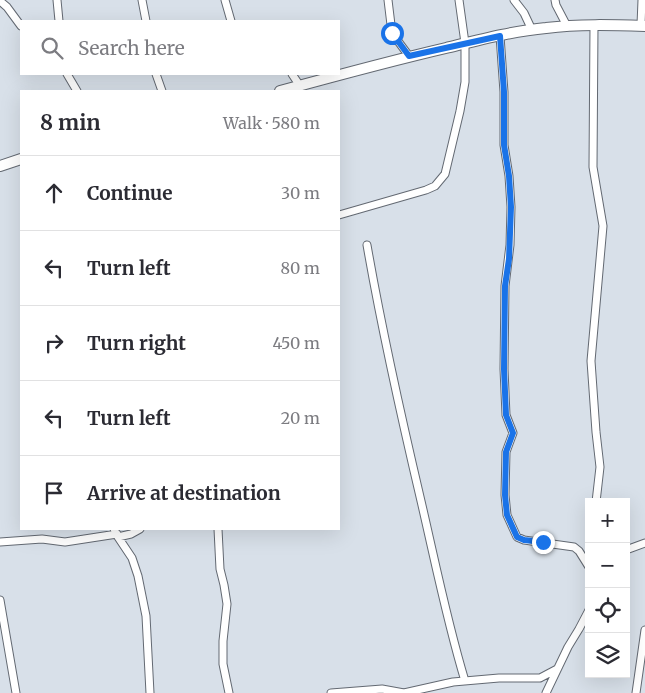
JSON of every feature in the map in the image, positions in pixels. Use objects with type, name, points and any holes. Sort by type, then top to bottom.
[{"type":"main road","points":[[284,90],[409,56],[532,30],[594,25],[643,26]]},
{"type":"main road","points":[[0,166],[20,158]]},
{"type":"street","points":[[0,0],[20,25]]},
{"type":"street","points":[[57,0],[59,20]]},
{"type":"street","points":[[142,0],[146,20]]},
{"type":"street","points":[[225,0],[231,20]]},
{"type":"street","points":[[388,0],[392,33],[409,56]]},
{"type":"street","points":[[340,215],[426,190],[435,186],[441,179],[449,161],[465,82],[465,43],[459,0]]},
{"type":"street","points":[[514,0],[524,13],[532,30]]},
{"type":"street","points":[[556,0],[567,26]]},
{"type":"street","points":[[642,0],[643,26]]},
{"type":"street","points":[[594,25],[593,167],[603,226],[591,361],[600,467],[596,498]]},
{"type":"street","points":[[500,36],[504,92],[504,145],[511,207],[509,259],[505,286],[504,369],[506,415],[513,433],[506,452],[506,509],[517,537],[524,540],[574,547],[585,561]]},
{"type":"street","points":[[69,75],[76,90]]},
{"type":"street","points":[[156,75],[162,90]]},
{"type":"street","points":[[293,75],[300,86]]},
{"type":"street","points":[[367,245],[387,349],[414,470],[465,681]]},
{"type":"street","points":[[0,542],[42,539],[65,542],[117,533],[131,534],[138,530]]},
{"type":"street","points":[[218,530],[220,569],[227,604],[223,640],[223,664],[229,693]]},
{"type":"street","points":[[117,533],[132,558],[138,576],[147,631],[150,693]]},
{"type":"street","points":[[630,548],[644,542]]},
{"type":"street","points":[[0,600],[16,693]]},
{"type":"street","points":[[546,693],[556,669],[585,617]]},
{"type":"street","points":[[636,693],[645,630]]},
{"type":"street","points":[[331,693],[382,689],[404,693],[428,686],[465,681],[540,678],[556,669]]},
{"type":"route","points":[[392,33],[409,56],[500,36],[504,92],[504,145],[511,207],[511,234],[505,286],[504,369],[506,415],[512,426],[513,433],[506,452],[506,509],[517,537],[524,540],[543,542]]}]
